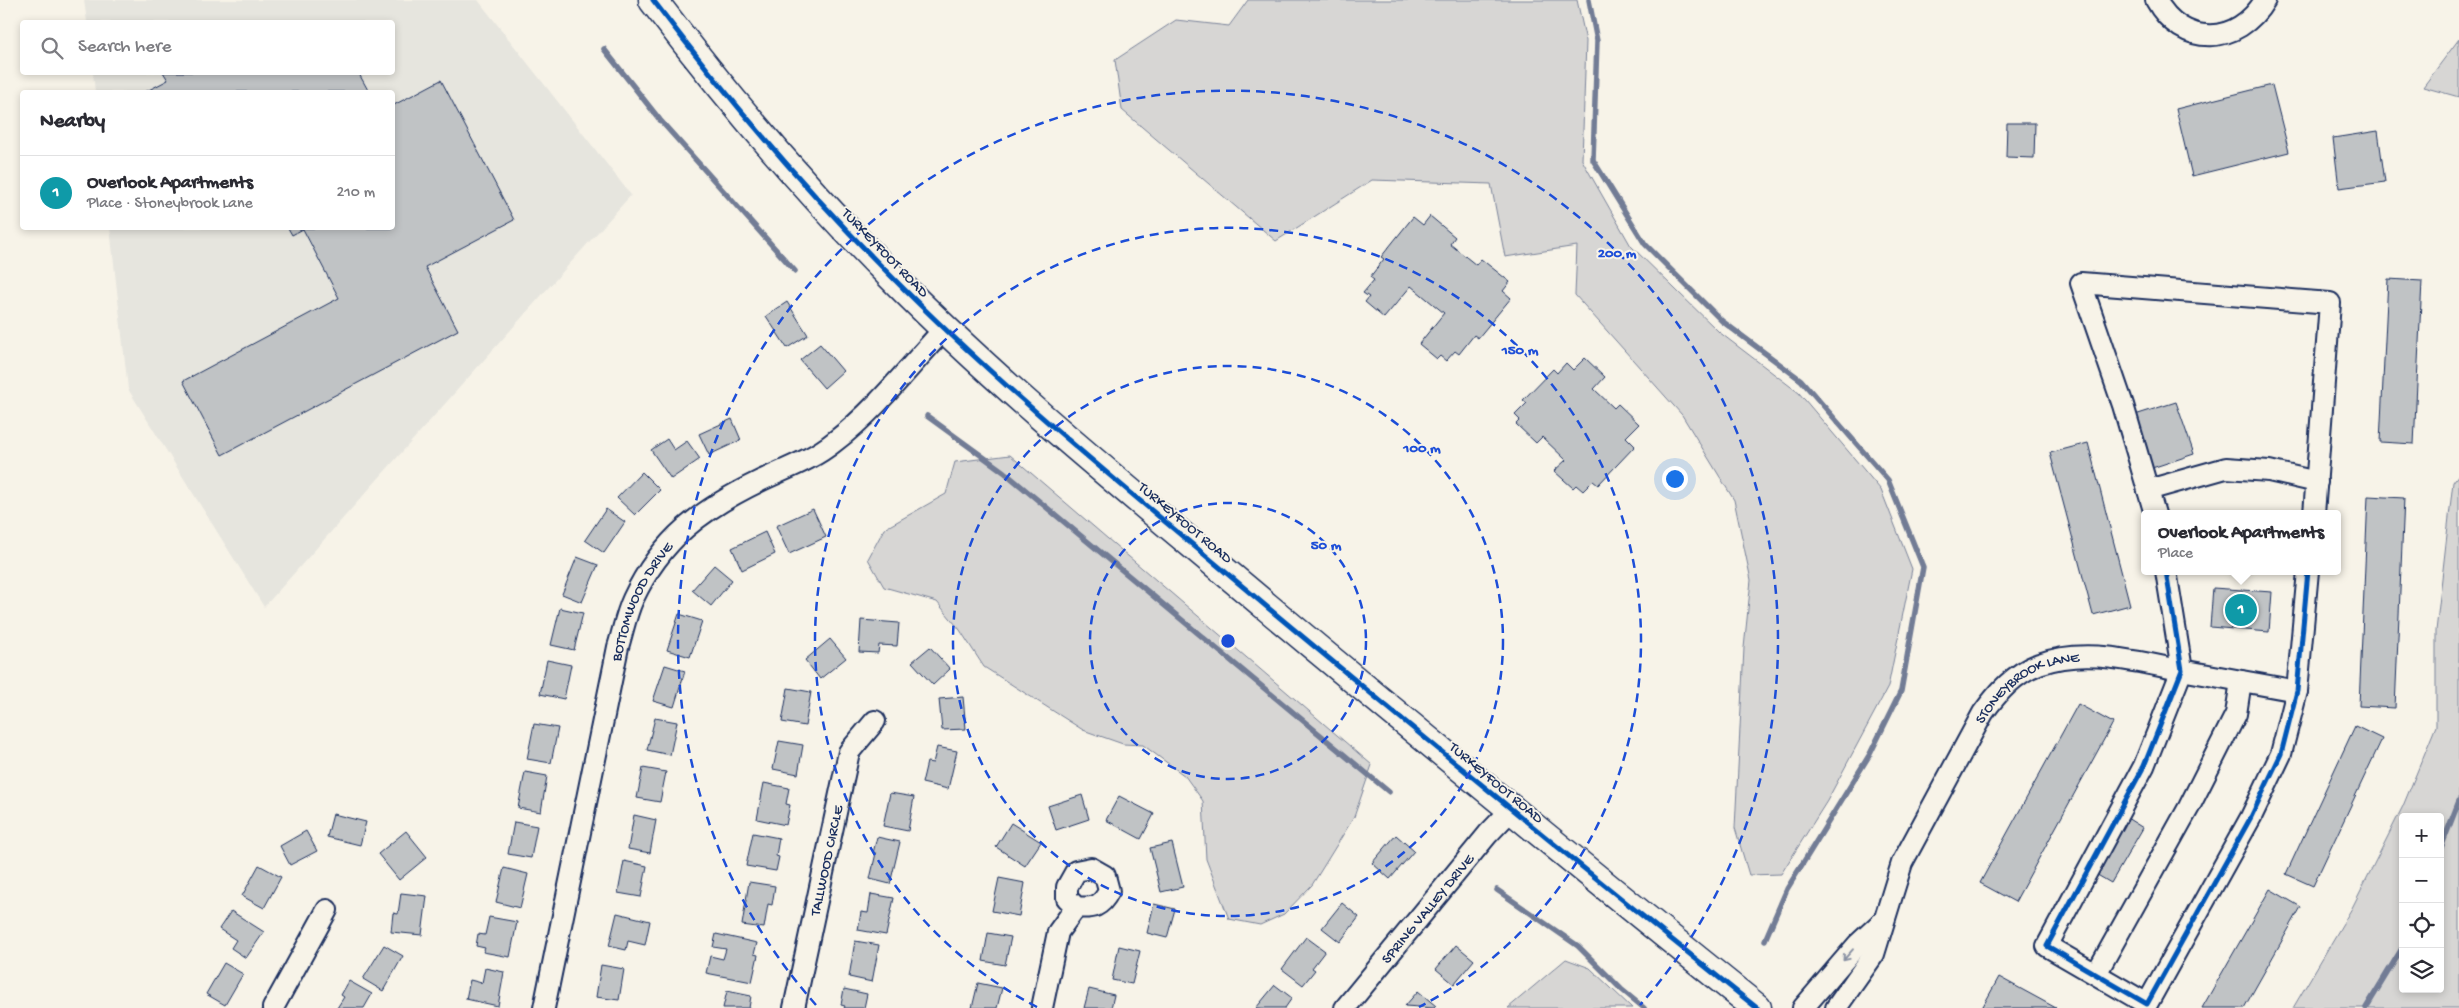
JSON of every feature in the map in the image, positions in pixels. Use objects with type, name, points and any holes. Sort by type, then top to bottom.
[{"type":"main road","name":"TURKEYFOOT ROAD","points":[[653,0],[756,130],[859,243],[945,328],[1041,418],[1511,810],[1756,1008]]},
{"type":"street","points":[[2156,0],[2167,16],[2174,22],[2182,28],[2200,35],[2220,35],[2238,29],[2254,17],[2265,0]]},
{"type":"street","points":[[2154,510],[2123,405],[2081,283],[2330,303],[2314,510]]},
{"type":"street","name":"BOTTOMWOOD DRIVE","points":[[544,1008],[618,647],[632,600],[650,568],[679,532],[704,511],[760,481],[801,463],[833,443],[855,424],[945,328]]},
{"type":"street","points":[[2148,490],[2226,468],[2269,471],[2317,482]]},
{"type":"street","points":[[2167,575],[2182,670],[2144,766],[2047,946],[2147,1004],[2251,817],[2281,754],[2297,691],[2308,575]]},
{"type":"street","name":"STONEYBROOK LANE","points":[[1836,1008],[1874,954],[1902,863],[1983,713],[1996,694],[2016,676],[2039,664],[2085,656],[2104,656],[2297,691]]},
{"type":"street","points":[[2096,974],[2189,807],[2236,714],[2241,681]]},
{"type":"street","name":"TALLWOOD CIRCLE","points":[[794,1008],[849,752],[875,721]]},
{"type":"street","name":"SPRING VALLEY DRIVE","points":[[1345,1008],[1488,834],[1511,810]]},
{"type":"street","points":[[1042,1008],[1058,932],[1076,907]]},
{"type":"street","points":[[273,1008],[326,910]]},
{"type":"street","points":[[1803,1008],[1858,944],[1883,921]]},
{"type":"shaded area","points":[[84,0],[478,0],[631,195],[264,607],[128,389],[110,230],[395,230],[395,90],[95,90],[93,75],[395,75],[395,20],[87,20]]},
{"type":"shaded area","points":[[1248,0],[1577,0],[1586,41],[1582,160],[1631,246],[1719,332],[1799,393],[1881,490],[1912,569],[1888,687],[1827,801],[1781,874],[1749,875],[1735,828],[1744,648],[1751,580],[1734,500],[1682,415],[1575,295],[1577,246],[1505,257],[1491,184],[1372,180],[1276,241],[1122,110],[1115,60],[1176,20],[1229,26]]},
{"type":"shaded area","points":[[2459,39],[2459,97],[2423,87]]},
{"type":"shaded area","points":[[1010,455],[1372,765],[1354,817],[1312,885],[1284,914],[1260,925],[1229,919],[1206,859],[1203,801],[1185,776],[1143,745],[1123,744],[1083,730],[984,667],[960,630],[937,602],[884,587],[868,559],[884,529],[946,494],[955,462]]},
{"type":"shaded area","points":[[2459,474],[2459,1008],[2293,1008],[2352,908],[2399,814],[2399,993],[2444,993],[2444,813],[2400,813],[2436,726],[2436,631],[2453,482]]},
{"type":"shaded area","points":[[1566,959],[1590,968],[1632,1008],[1508,1008]]},
{"type":"building","points":[[165,75],[360,75],[368,90],[149,90],[168,80]]},
{"type":"building","points":[[441,80],[514,220],[425,267],[458,330],[222,455],[183,381],[339,298],[304,230],[395,230],[395,104]]},
{"type":"building","points":[[2272,85],[2289,152],[2192,176],[2176,109]]},
{"type":"building","points":[[2007,123],[2035,123],[2034,158],[2006,157]]},
{"type":"building","points":[[2378,131],[2385,182],[2339,188],[2333,138]]},
{"type":"building","points":[[1430,216],[1455,237],[1450,244],[1476,265],[1481,259],[1510,282],[1503,291],[1511,298],[1478,338],[1474,335],[1459,354],[1455,351],[1446,361],[1440,356],[1437,359],[1419,344],[1444,313],[1411,286],[1384,318],[1365,302],[1369,297],[1363,293],[1374,280],[1370,277],[1384,259],[1381,257],[1413,217],[1423,225]]},
{"type":"building","points":[[289,230],[301,230],[292,235]]},
{"type":"building","points":[[2388,279],[2422,281],[2414,444],[2380,442]]},
{"type":"building","points":[[787,302],[808,335],[787,348],[766,316]]},
{"type":"building","points":[[820,344],[843,371],[824,388],[800,360]]},
{"type":"building","points":[[1585,358],[1605,377],[1594,389],[1614,408],[1618,404],[1639,424],[1626,437],[1635,446],[1598,485],[1593,481],[1583,491],[1576,485],[1573,488],[1554,471],[1566,460],[1542,437],[1536,443],[1516,424],[1520,420],[1515,415],[1527,403],[1523,400],[1553,369],[1557,373],[1566,363],[1573,370]]},
{"type":"building","points":[[2176,402],[2194,454],[2152,468],[2135,415]]},
{"type":"building","points":[[732,419],[741,440],[709,455],[699,434]]},
{"type":"building","points":[[667,439],[674,450],[687,441],[700,459],[671,479],[651,450]]},
{"type":"building","points":[[2088,443],[2130,605],[2093,615],[2050,453]]},
{"type":"building","points":[[642,472],[660,490],[635,515],[617,498]]},
{"type":"building","points":[[2368,496],[2404,498],[2395,708],[2359,706]]},
{"type":"building","points":[[606,509],[625,522],[604,553],[585,540]]},
{"type":"building","points":[[813,509],[826,537],[789,554],[776,526]]},
{"type":"building","points":[[765,532],[775,554],[742,570],[732,548]]},
{"type":"building","points":[[577,557],[598,565],[582,602],[562,594]]},
{"type":"building","points":[[714,565],[732,580],[711,606],[692,590]]},
{"type":"building","points":[[2213,588],[2272,592],[2269,632],[2210,627]]},
{"type":"building","points":[[560,608],[583,613],[574,650],[551,645]]},
{"type":"building","points":[[679,614],[702,621],[690,657],[667,650]]},
{"type":"building","points":[[861,620],[899,623],[897,646],[879,645],[878,653],[859,652]]},
{"type":"building","points":[[830,639],[846,658],[820,679],[805,660]]},
{"type":"building","points":[[930,647],[950,669],[933,685],[912,662]]},
{"type":"building","points":[[547,660],[571,665],[564,699],[540,694]]},
{"type":"building","points":[[665,665],[685,671],[674,707],[653,701]]},
{"type":"building","points":[[788,688],[811,692],[805,726],[782,722]]},
{"type":"building","points":[[963,697],[966,729],[942,730],[939,699]]},
{"type":"building","points":[[2078,704],[2113,723],[2015,902],[1980,883]]},
{"type":"building","points":[[655,718],[677,722],[670,755],[647,750]]},
{"type":"building","points":[[534,724],[558,728],[551,763],[527,759]]},
{"type":"building","points":[[2355,726],[2382,739],[2313,886],[2286,874]]},
{"type":"building","points":[[779,741],[803,745],[798,774],[773,769]]},
{"type":"building","points":[[937,747],[957,751],[948,789],[922,783],[927,762],[933,763]]},
{"type":"building","points":[[643,768],[666,772],[660,802],[637,798]]},
{"type":"building","points":[[525,772],[547,776],[541,812],[518,808]]},
{"type":"building","points":[[764,783],[789,788],[786,804],[790,805],[786,825],[757,819]]},
{"type":"building","points":[[890,793],[914,797],[908,831],[883,826]]},
{"type":"building","points":[[1082,795],[1089,819],[1056,830],[1048,806]]},
{"type":"building","points":[[1119,796],[1154,814],[1141,839],[1106,820]]},
{"type":"building","points":[[333,814],[366,822],[360,845],[327,837]]},
{"type":"building","points":[[634,815],[656,820],[650,853],[628,849]]},
{"type":"building","points":[[2127,818],[2143,828],[2111,883],[2094,873]]},
{"type":"building","points":[[514,822],[537,826],[531,858],[508,854]]},
{"type":"building","points":[[1011,823],[1041,842],[1025,866],[996,847]]},
{"type":"building","points":[[306,831],[317,851],[290,865],[280,846]]},
{"type":"building","points":[[406,831],[427,857],[399,880],[378,854]]},
{"type":"building","points":[[753,833],[779,838],[776,856],[779,857],[776,871],[746,866]]},
{"type":"building","points":[[1396,835],[1414,851],[1390,879],[1372,863]]},
{"type":"building","points":[[877,837],[900,842],[890,884],[870,879],[876,853],[873,853]]},
{"type":"building","points":[[1172,843],[1183,887],[1161,892],[1150,848]]},
{"type":"building","points":[[624,861],[647,866],[641,897],[618,893]]},
{"type":"building","points":[[259,865],[281,877],[264,908],[242,896]]},
{"type":"building","points":[[504,868],[528,874],[520,908],[496,902]]},
{"type":"building","points":[[999,878],[1025,883],[1019,916],[992,911]]},
{"type":"building","points":[[749,882],[775,886],[772,905],[768,904],[764,928],[742,925]]},
{"type":"building","points":[[2270,889],[2301,907],[2244,1008],[2202,1008]]},
{"type":"building","points":[[401,893],[427,896],[422,935],[391,932],[393,913],[398,914]]},
{"type":"building","points":[[871,894],[894,898],[886,935],[858,930],[861,912],[868,913]]},
{"type":"building","points":[[1342,903],[1359,917],[1340,942],[1322,928]]},
{"type":"building","points":[[1154,904],[1175,909],[1167,938],[1147,933]]},
{"type":"building","points":[[231,911],[264,932],[246,958],[231,948],[236,940],[219,929]]},
{"type":"building","points":[[617,913],[650,921],[645,945],[628,941],[626,950],[609,946]]},
{"type":"building","points":[[489,917],[517,922],[510,957],[483,952],[485,948],[476,946],[478,934],[485,935]]},
{"type":"building","points":[[988,933],[1011,937],[1005,965],[983,961]]},
{"type":"building","points":[[716,934],[757,943],[754,954],[758,955],[752,982],[706,973],[710,956],[723,959],[726,949],[713,947]]},
{"type":"building","points":[[1306,937],[1325,951],[1312,968],[1315,970],[1303,985],[1282,969]]},
{"type":"building","points":[[855,941],[879,945],[872,982],[849,977]]},
{"type":"building","points":[[384,945],[403,956],[383,991],[363,979]]},
{"type":"building","points":[[1456,945],[1474,960],[1454,984],[1436,969]]},
{"type":"building","points":[[1119,946],[1140,951],[1132,984],[1112,980]]},
{"type":"building","points":[[224,963],[243,974],[225,1005],[206,994]]},
{"type":"building","points":[[601,965],[624,969],[619,1000],[596,997]]},
{"type":"building","points":[[485,968],[504,972],[498,1006],[466,999],[470,980],[482,983]]},
{"type":"building","points":[[1999,977],[2056,1008],[1982,1008]]},
{"type":"building","points":[[349,981],[372,994],[364,1008],[337,1008],[344,997],[341,995]]},
{"type":"building","points":[[978,983],[1002,988],[997,1008],[972,1008]]},
{"type":"building","points":[[1275,985],[1292,998],[1285,1008],[1256,1008]]},
{"type":"building","points":[[844,989],[867,994],[864,1008],[844,1008],[845,1006],[841,1005]]},
{"type":"building","points":[[1089,989],[1114,995],[1111,1008],[1084,1008]]},
{"type":"building","points":[[727,991],[751,996],[749,1008],[723,1008]]},
{"type":"building","points":[[1418,991],[1436,1006],[1434,1008],[1405,1006]]},
{"type":"waterway","points":[[1589,0],[1597,41],[1593,160],[1645,244],[1722,321],[1801,380],[1888,480],[1923,567],[1901,691],[1870,754],[1787,889],[1765,940]]},
{"type":"waterway","points":[[604,49],[660,120],[795,271]]},
{"type":"waterway","points":[[927,416],[1004,472],[1389,792]]},
{"type":"waterway","points":[[2444,840],[2459,801]]},
{"type":"waterway","points":[[1497,890],[1578,946],[1621,989],[1644,1008]]},
{"type":"waterway","points":[[2366,1008],[2402,948]]},
{"type":"cycle path","points":[[653,0],[737,106],[796,175],[857,241],[934,318],[1027,404],[1267,607],[1511,809],[1757,1008]]},
{"type":"cycle path","points":[[2167,575],[2182,670],[2144,766],[2047,946],[2147,1004],[2251,817],[2281,754],[2297,691],[2308,575]]},
{"type":"place","name":"Overlook Apartments","points":[[2241,610]]}]
